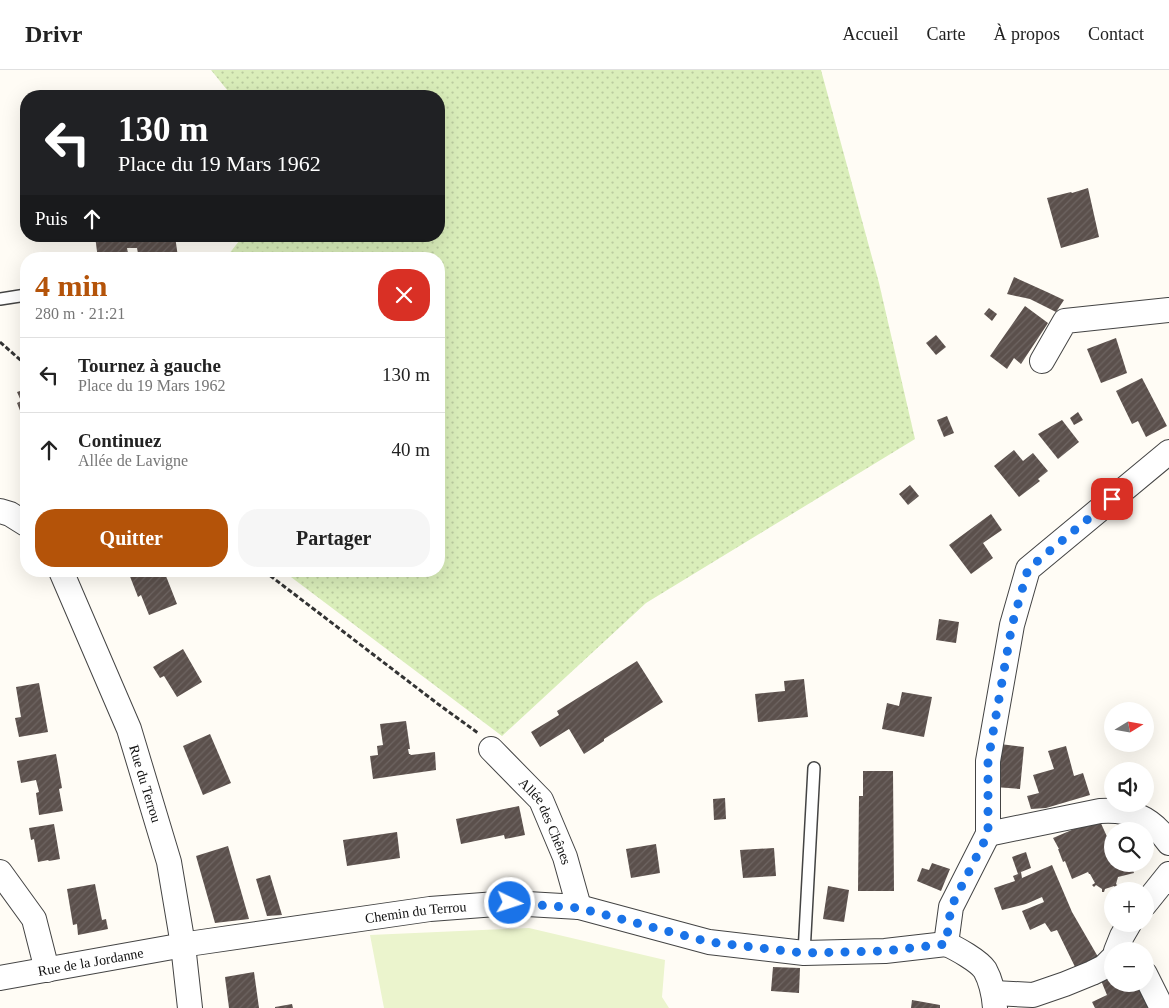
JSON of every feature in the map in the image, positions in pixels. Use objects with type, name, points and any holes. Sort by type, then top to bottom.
[{"type":"street","points":[[1042,361],[1065,321],[1169,310]]},
{"type":"street","points":[[1104,967],[1092,974],[1033,995],[994,1001],[984,969],[961,950],[946,944],[951,907],[988,834],[988,761],[1012,625],[1028,569],[1169,452]]},
{"type":"street","points":[[0,511],[20,520]]},
{"type":"street","name":"Rue du Terrou","points":[[64,577],[129,729],[169,862],[183,944],[190,1008]]},
{"type":"street","name":"Allée des Chênes","points":[[491,749],[541,800],[565,857],[579,908]]},
{"type":"street","points":[[988,834],[1113,810],[1143,818],[1156,826],[1169,843]]},
{"type":"street","points":[[0,872],[34,919],[47,970]]},
{"type":"street","points":[[1154,893],[1169,874]]},
{"type":"street","name":"Chemin du Terrou","points":[[183,944],[430,910],[510,903],[579,908],[709,942],[804,953],[885,951],[946,944]]},
{"type":"street","name":"Rue de la Jordanne","points":[[0,978],[183,944]]},
{"type":"street","points":[[1154,992],[1162,1008]]},
{"type":"lane","points":[[0,299],[20,296]]},
{"type":"lane","points":[[804,953],[814,768]]},
{"type":"path","points":[[0,342],[20,360]]},
{"type":"path","points":[[272,577],[438,704],[475,729],[491,749]]},
{"type":"green space","points":[[211,70],[821,70],[879,283],[915,439],[646,603],[502,736],[291,577],[445,577],[445,252],[230,252],[238,242],[445,242],[445,90],[227,90]]},
{"type":"green space","points":[[529,928],[665,960],[662,997],[669,1008],[384,1008],[370,935]]},
{"type":"building","points":[[1088,188],[1099,237],[1061,248],[1047,198]]},
{"type":"building","points":[[96,242],[176,242],[177,252],[138,252],[137,248],[127,248],[128,252],[97,252]]},
{"type":"building","points":[[1014,277],[1064,300],[1056,312],[1030,299],[1007,294]]},
{"type":"building","points":[[1025,306],[1048,323],[1021,364],[1014,358],[1007,369],[990,356]]},
{"type":"building","points":[[989,308],[997,314],[992,321],[984,314]]},
{"type":"building","points":[[936,335],[946,347],[936,355],[926,343]]},
{"type":"building","points":[[1116,338],[1127,373],[1101,383],[1087,349]]},
{"type":"building","points":[[1142,378],[1167,426],[1146,437],[1138,421],[1132,424],[1116,391]]},
{"type":"building","points":[[1078,412],[1083,420],[1074,425],[1070,418]]},
{"type":"building","points":[[947,416],[954,433],[944,437],[937,420]]},
{"type":"building","points":[[1062,420],[1079,442],[1058,459],[1038,434]]},
{"type":"building","points":[[1014,450],[1023,461],[1033,453],[1048,471],[1038,479],[1040,481],[1019,497],[994,466]]},
{"type":"building","points":[[910,485],[919,496],[908,505],[899,494]]},
{"type":"building","points":[[991,514],[1002,530],[983,543],[993,558],[971,574],[949,545]]},
{"type":"building","points":[[130,577],[166,577],[177,604],[149,615],[141,595],[138,597]]},
{"type":"building","points":[[939,619],[959,622],[956,643],[936,640]]},
{"type":"building","points":[[183,649],[202,682],[177,697],[164,676],[160,678],[153,667]]},
{"type":"building","points":[[637,661],[663,702],[604,739],[604,741],[584,754],[569,729],[540,747],[531,732],[559,715],[557,711]]},
{"type":"building","points":[[804,679],[808,717],[758,722],[755,694],[785,691],[784,681]]},
{"type":"building","points":[[39,683],[48,732],[19,737],[15,718],[21,717],[16,687]]},
{"type":"building","points":[[902,692],[932,697],[924,737],[882,729],[887,703],[899,706]]},
{"type":"building","points":[[406,721],[409,754],[435,752],[436,770],[373,779],[370,756],[378,755],[377,746],[383,745],[380,724]]},
{"type":"building","points":[[210,734],[231,783],[203,795],[183,746]]},
{"type":"building","points":[[1000,744],[1024,747],[1020,789],[995,787]]},
{"type":"building","points":[[1066,746],[1074,776],[1083,773],[1090,795],[1046,808],[1031,809],[1027,796],[1039,793],[1033,775],[1054,769],[1048,751]]},
{"type":"building","points":[[56,754],[62,788],[59,789],[63,811],[39,815],[36,793],[39,792],[36,780],[21,783],[17,761]]},
{"type":"building","points":[[863,771],[893,771],[894,891],[858,891],[859,796],[863,796]]},
{"type":"building","points":[[725,798],[726,819],[714,820],[713,799]]},
{"type":"building","points":[[519,806],[525,835],[505,839],[504,835],[461,844],[456,819]]},
{"type":"building","points":[[1099,819],[1104,830],[1104,872],[1134,873],[1118,877],[1117,882],[1104,882],[1104,892],[1096,885],[1094,887],[1092,885],[1095,883],[1088,872],[1072,879],[1053,838],[1081,826],[1089,825]]},
{"type":"building","points":[[54,824],[60,859],[38,862],[34,839],[31,840],[29,828]]},
{"type":"building","points":[[397,832],[400,858],[347,866],[343,840]]},
{"type":"building","points":[[656,844],[660,873],[631,878],[626,849]]},
{"type":"building","points":[[228,846],[249,919],[215,923],[196,856]]},
{"type":"building","points":[[774,848],[776,876],[743,878],[740,850]]},
{"type":"building","points":[[1026,852],[1031,868],[1021,872],[1022,878],[1052,865],[1072,912],[1101,962],[1078,973],[1057,930],[1051,932],[1045,923],[1030,930],[1022,911],[1044,902],[1042,897],[1026,904],[1002,910],[994,888],[1015,881],[1013,876],[1018,874],[1012,857]]},
{"type":"building","points":[[932,863],[950,869],[941,891],[917,881],[922,868],[929,870]]},
{"type":"building","points":[[270,875],[282,915],[267,916],[256,879]]},
{"type":"building","points":[[95,884],[102,920],[106,919],[108,929],[78,935],[77,924],[73,925],[67,889]]},
{"type":"building","points":[[828,886],[849,890],[844,922],[823,919]]},
{"type":"building","points":[[773,967],[800,968],[799,993],[771,991]]},
{"type":"building","points":[[254,972],[259,1008],[229,1008],[225,977]]},
{"type":"building","points":[[1104,976],[1104,988],[1100,978]]},
{"type":"building","points":[[1106,992],[1143,992],[1148,1008],[1095,1008],[1092,1002],[1107,995]]},
{"type":"building","points":[[912,1000],[940,1005],[940,1008],[911,1008]]},
{"type":"building","points":[[292,1004],[293,1008],[275,1008],[275,1007]]},
{"type":"route","points":[[510,903],[579,908],[709,942],[804,953],[885,951],[946,944],[951,907],[988,834],[988,761],[1012,625],[1028,569],[1112,499]]}]
